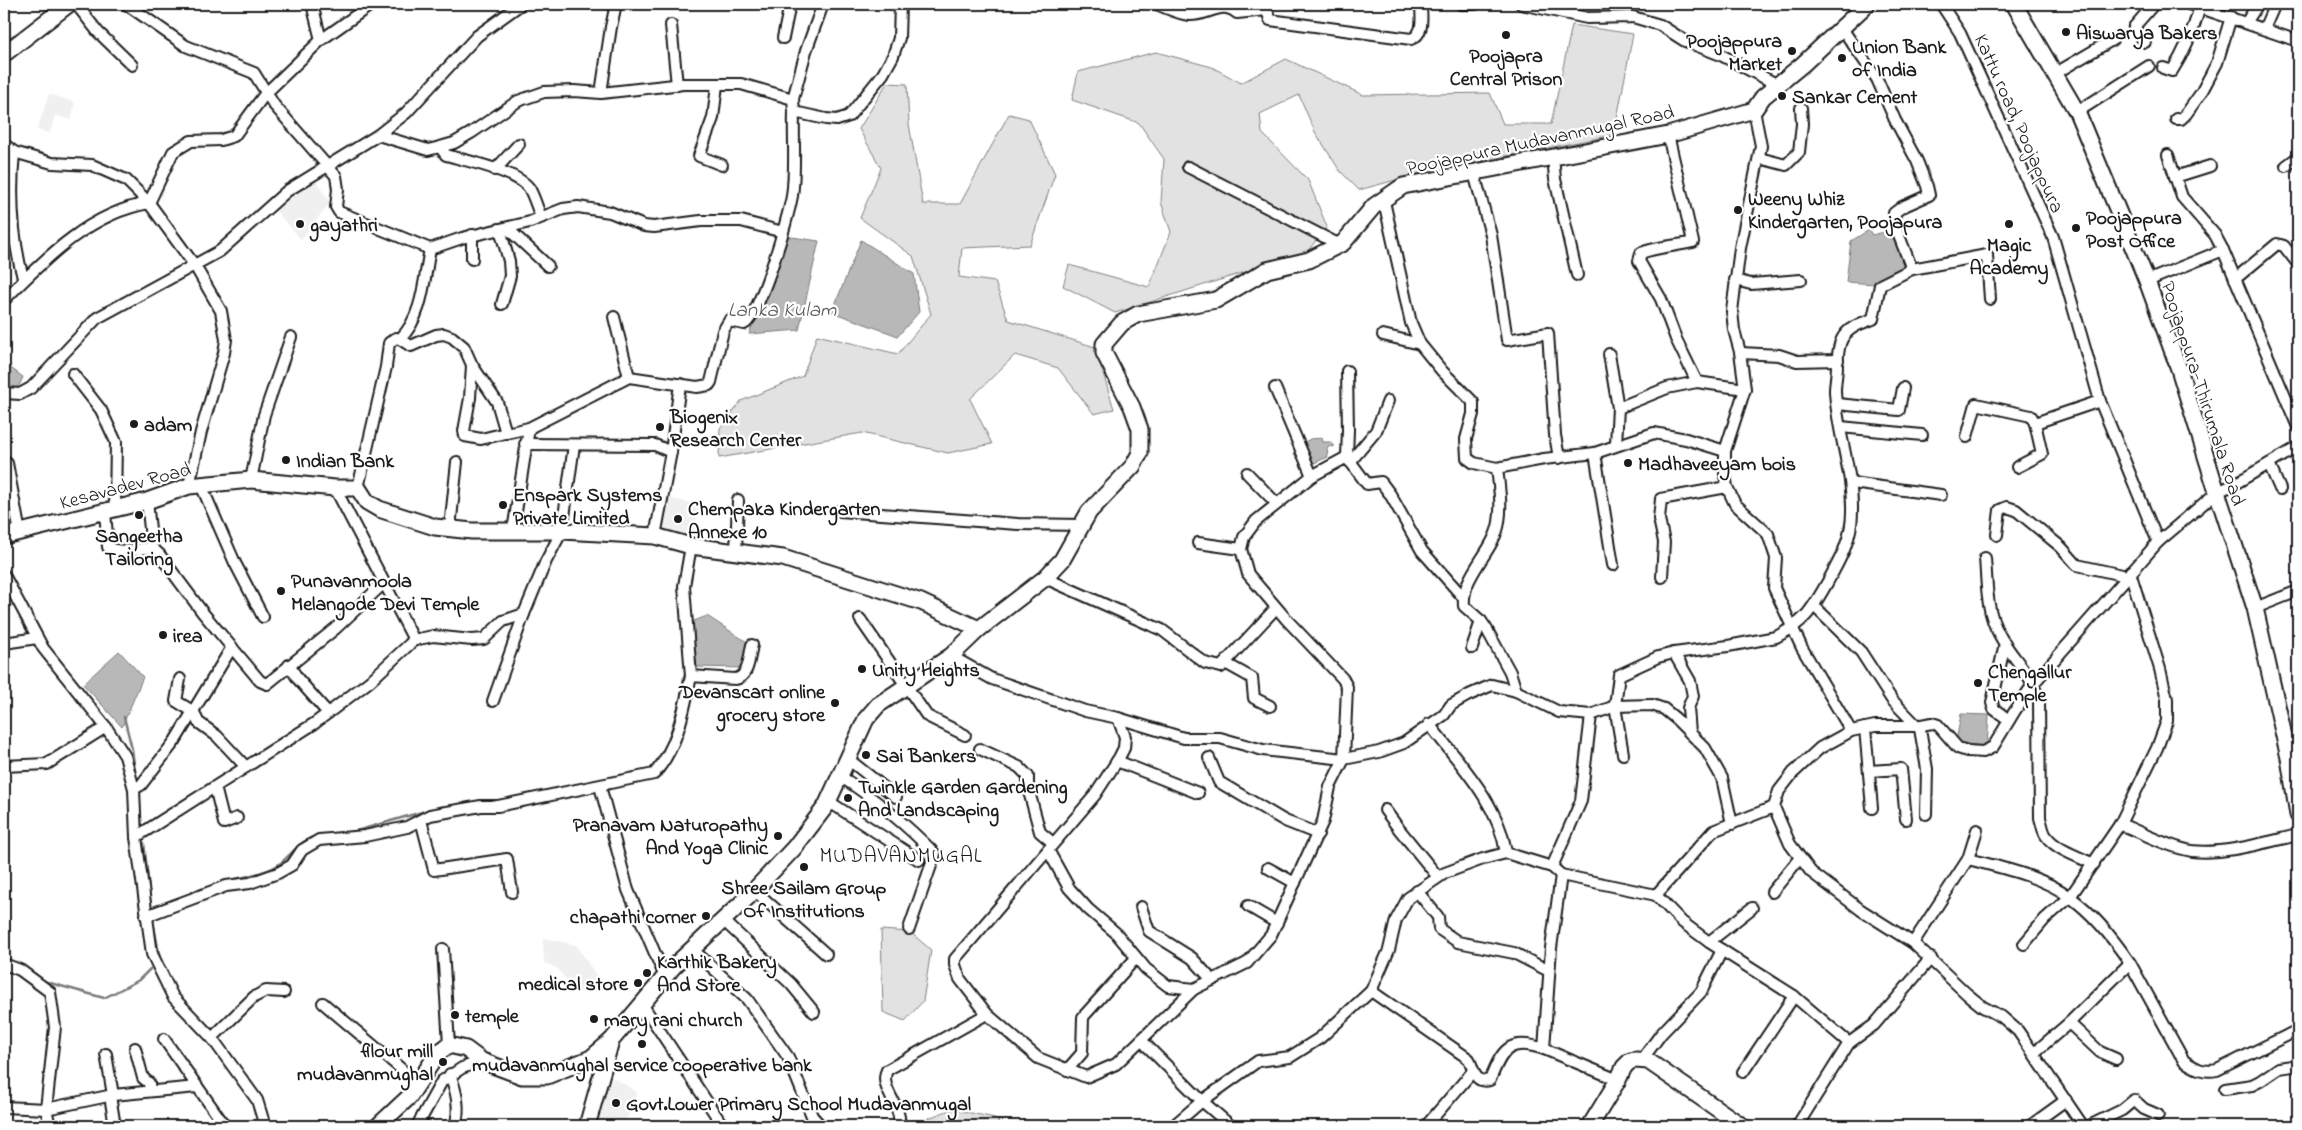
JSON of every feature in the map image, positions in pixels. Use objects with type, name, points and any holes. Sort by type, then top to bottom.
[{"type":"street","points":[[6,49],[69,4]]},
{"type":"street","points":[[76,4],[98,32],[132,65]]},
{"type":"street","points":[[126,4],[186,46],[254,73],[265,94],[336,176],[338,182],[336,207],[339,212],[430,249],[472,236],[530,222],[563,209],[578,207],[610,212],[644,226],[654,227],[701,222],[741,221],[783,232]]},
{"type":"street","points":[[312,4],[320,40]]},
{"type":"street","points":[[149,203],[173,152],[191,141],[221,140],[234,136],[265,94],[320,40],[372,4]]},
{"type":"street","points":[[4,393],[20,394],[31,388],[98,318],[220,251],[286,192],[378,135],[406,113],[477,36],[521,4]]},
{"type":"street","points":[[601,93],[616,4]]},
{"type":"street","points":[[783,38],[790,4]]},
{"type":"street","points":[[472,365],[470,398],[464,431],[465,436],[481,439],[529,428],[628,376],[705,387],[711,382],[726,325],[728,321],[744,324],[751,320],[764,291],[783,232],[792,195],[793,99],[806,51],[823,4]]},
{"type":"street","points":[[794,112],[837,120],[850,116],[882,74],[893,56],[899,38],[900,4]]},
{"type":"street","points":[[1156,4],[1188,15],[1204,14],[1225,5],[1230,6],[1236,13],[1266,7],[1270,20],[1411,39],[1416,37],[1421,28],[1421,4]]},
{"type":"street","points":[[1461,4],[1475,4]]},
{"type":"street","points":[[1521,4],[1587,18],[1633,17],[1660,25],[1685,41],[1721,55],[1778,85]]},
{"type":"street","points":[[1851,731],[1802,648],[1774,588],[1776,558],[1768,534],[1735,504],[1727,487],[1725,451],[1745,389],[1732,311],[1740,248],[1761,146],[1754,110],[1763,97],[1867,4]]},
{"type":"street","name":"Kattu road, Poojappura","points":[[1942,4],[1960,33],[2053,237],[2100,401],[2158,542]]},
{"type":"street","name":"Poojappura-Thirumala Road","points":[[2014,4],[2056,73],[2077,112],[2147,281],[2179,368],[2216,492],[2255,608],[2294,758],[2298,815]]},
{"type":"street","points":[[2145,42],[2134,27],[2154,4]]},
{"type":"street","points":[[2189,4],[2297,40]]},
{"type":"street","points":[[2246,23],[2258,4]]},
{"type":"street","points":[[2264,29],[2275,4]]},
{"type":"street","points":[[2163,68],[2172,71],[2183,55],[2191,37],[2200,7]]},
{"type":"street","points":[[2176,119],[2181,119],[2186,114],[2212,73],[2231,17]]},
{"type":"street","points":[[671,25],[677,85]]},
{"type":"street","points":[[1841,27],[1877,79],[1928,186],[1928,195],[1902,206],[1894,213],[1896,228],[1912,269]]},
{"type":"street","points":[[2056,73],[2112,40]]},
{"type":"street","points":[[2077,112],[2149,66]]},
{"type":"street","points":[[378,135],[428,150],[440,147],[463,138],[518,101],[544,92],[574,91],[601,93],[677,85],[741,84],[793,99]]},
{"type":"street","points":[[717,85],[713,118],[699,156],[722,165]]},
{"type":"street","points":[[1758,158],[1786,165],[1800,152],[1801,108]]},
{"type":"street","name":"Poojappura Mudavanmugal Road","points":[[611,1041],[692,948],[754,890],[794,848],[828,801],[866,719],[878,705],[951,656],[979,629],[1045,578],[1062,560],[1089,512],[1132,466],[1140,454],[1140,429],[1132,406],[1104,353],[1104,344],[1112,332],[1122,323],[1138,314],[1216,300],[1266,270],[1309,260],[1340,245],[1374,206],[1384,201],[1403,186],[1668,135],[1754,110]]},
{"type":"street","points":[[1668,135],[1693,242],[1666,249],[1648,250],[1641,253],[1639,261],[1661,300],[1676,339],[1697,382]]},
{"type":"street","points":[[4,144],[14,152],[52,164],[92,165],[126,180],[149,203],[194,266],[221,310],[226,340],[216,386],[201,432],[195,485],[263,617]]},
{"type":"street","points":[[495,170],[519,144]]},
{"type":"street","points":[[440,147],[446,155],[517,179],[528,188],[541,217]]},
{"type":"street","points":[[14,152],[11,192],[16,253],[24,278]]},
{"type":"street","points":[[2168,155],[2182,197],[2215,236],[2224,250],[2298,427]]},
{"type":"street","points":[[1553,156],[1554,179],[1577,275]]},
{"type":"street","points":[[2286,166],[2298,157]]},
{"type":"street","points":[[2175,178],[2210,166]]},
{"type":"street","points":[[1188,167],[1340,245]]},
{"type":"street","points":[[1474,173],[1491,235],[1507,340],[1548,333],[1555,435],[1560,458]]},
{"type":"street","points":[[1384,201],[1411,323],[1420,344],[1442,371],[1473,402],[1473,414],[1466,439],[1467,458],[1474,463],[1497,468],[1544,459],[1595,453],[1654,432],[1686,439],[1725,451]]},
{"type":"street","points":[[4,300],[24,278],[76,236],[117,211],[149,203]]},
{"type":"street","points":[[503,228],[548,266]]},
{"type":"street","points":[[502,304],[510,276],[503,228]]},
{"type":"street","points":[[472,236],[472,259]]},
{"type":"street","points":[[2235,279],[2277,244],[2284,246],[2298,264]]},
{"type":"street","points":[[400,339],[412,324],[420,304],[430,249]]},
{"type":"street","points":[[2147,281],[2224,250]]},
{"type":"street","points":[[1624,754],[1615,706],[1619,674],[1658,657],[1674,653],[1776,637],[1809,615],[1841,558],[1850,538],[1852,483],[1845,457],[1836,392],[1839,348],[1845,334],[1854,326],[1873,319],[1880,285],[1912,269],[1987,255],[1990,299]]},
{"type":"street","points":[[1735,280],[1750,284],[1801,280]]},
{"type":"street","points":[[614,317],[628,376]]},
{"type":"street","points":[[506,433],[497,402],[472,365],[464,347],[452,337],[444,334],[436,335],[411,346],[396,338],[389,343],[386,367],[358,488],[367,502],[379,509],[435,527],[472,531],[562,531],[654,536],[691,546],[783,558],[921,602],[979,629]]},
{"type":"street","points":[[1383,335],[1420,344]]},
{"type":"street","points":[[251,480],[264,415],[291,337]]},
{"type":"street","points":[[1740,353],[1779,355],[1797,361],[1838,360]]},
{"type":"street","points":[[1609,354],[1618,408],[1616,444]]},
{"type":"street","points":[[1347,371],[1349,459],[1367,484],[1381,482],[1390,494],[1422,551],[1463,597]]},
{"type":"street","points":[[73,374],[101,410],[116,442],[108,547],[113,550],[124,551],[152,548]]},
{"type":"street","points":[[1618,408],[1667,388],[1697,382],[1745,389]]},
{"type":"street","points":[[654,536],[671,452],[680,384]]},
{"type":"street","points":[[1275,388],[1312,476]]},
{"type":"street","points":[[1838,404],[1899,410],[1903,388]]},
{"type":"street","points":[[1118,718],[1124,737],[1124,748],[1095,795],[955,959],[960,979],[987,1014],[1038,1058],[1086,1076],[1116,1064],[1194,989],[1247,963],[1271,935],[1318,834],[1323,821],[1330,787],[1344,760],[1347,688],[1343,679],[1276,608],[1248,574],[1241,549],[1244,537],[1256,521],[1312,476],[1349,459],[1376,431],[1388,401]]},
{"type":"street","points":[[2035,423],[2100,401]]},
{"type":"street","points":[[1967,437],[1976,404],[2031,416],[2035,423],[2042,454],[2017,467]]},
{"type":"street","points":[[1841,427],[1922,435]]},
{"type":"street","points":[[514,531],[525,444],[529,428]]},
{"type":"street","points":[[525,444],[655,446],[671,452]]},
{"type":"street","points":[[493,701],[524,614],[546,561],[562,531],[574,445]]},
{"type":"street","points":[[2084,1126],[2018,1031],[2002,1017],[1983,1007],[1967,994],[1932,958],[1913,943],[1830,888],[1799,859],[1790,844],[1774,807],[1779,791],[1793,773],[1820,748],[1851,731],[1865,728],[1916,726],[1932,723],[1938,725],[1958,748],[1966,751],[1983,752],[1993,747],[2034,683],[2096,615],[2158,542],[2216,492],[2232,486],[2298,447]]},
{"type":"street","points":[[1595,453],[1613,565]]},
{"type":"street","points":[[450,528],[457,462]]},
{"type":"street","points":[[7,463],[20,533]]},
{"type":"street","points":[[2269,464],[2280,489]]},
{"type":"street","points":[[1497,468],[1500,523],[1490,547],[1476,567],[1463,597],[1464,606],[1481,621],[1510,672],[1516,691]]},
{"type":"street","points":[[1247,473],[1277,504]]},
{"type":"street","name":"Kesavadev Road","points":[[4,536],[147,501],[195,485],[251,480],[336,488],[358,488]]},
{"type":"street","points":[[1852,483],[1940,495]]},
{"type":"street","points":[[1662,577],[1664,542],[1659,519],[1661,499],[1727,487]]},
{"type":"street","points":[[336,488],[414,640]]},
{"type":"street","points":[[736,552],[738,500]]},
{"type":"street","points":[[147,501],[152,548],[159,554],[260,681],[267,684],[336,628],[384,583]]},
{"type":"street","points":[[1997,534],[2000,510],[2007,507],[2016,510],[2061,548],[2077,565],[2129,574]]},
{"type":"street","points":[[840,511],[1018,524],[1082,525]]},
{"type":"street","points":[[1198,543],[1241,549]]},
{"type":"street","points":[[146,916],[226,886],[250,883],[278,873],[292,865],[302,850],[319,840],[365,836],[406,827],[430,815],[481,806],[498,806],[654,774],[661,766],[682,721],[691,676],[684,586],[691,546]]},
{"type":"street","points":[[1985,558],[1990,612],[1998,634],[2034,683],[2039,700],[2040,818],[2043,829],[2047,837],[2063,848],[2094,864]]},
{"type":"street","points":[[2024,944],[2045,919],[2070,897],[2120,824],[2157,748],[2167,721],[2167,699],[2160,668],[2129,574]]},
{"type":"street","points":[[4,575],[37,638],[106,727],[125,756],[134,789],[136,837],[152,954],[173,996],[212,1038],[257,1100],[265,1119],[265,1126]]},
{"type":"street","points":[[1045,578],[1162,630],[1205,663],[1221,667],[1276,608]]},
{"type":"street","points":[[2255,608],[2298,591]]},
{"type":"street","points":[[1814,606],[1861,652],[1892,700],[1920,729],[1927,769],[1926,814]]},
{"type":"street","points":[[136,837],[328,713],[370,681],[414,640],[433,636],[472,640],[484,639],[503,621],[524,614]]},
{"type":"street","points":[[860,619],[927,716],[965,734]]},
{"type":"street","points":[[1472,648],[1481,621]]},
{"type":"street","points":[[4,643],[37,638]]},
{"type":"street","points":[[2005,643],[1992,703],[1994,709],[2009,720]]},
{"type":"street","points":[[691,676],[735,680],[742,678],[752,646]]},
{"type":"street","points":[[134,789],[141,785],[163,759],[194,712],[232,647]]},
{"type":"street","points":[[1674,653],[1690,681],[1693,696],[1688,708],[1690,733]]},
{"type":"street","points":[[951,656],[992,679],[1086,711],[1118,718],[1184,738],[1220,738],[1263,750],[1344,760],[1379,752],[1404,743],[1463,698],[1492,685],[1516,691],[1559,712],[1591,715],[1615,706],[1652,705],[1664,709],[1705,748],[1722,778],[1732,824]]},
{"type":"street","points":[[1225,663],[1252,678],[1254,698],[1270,706]]},
{"type":"street","points":[[289,665],[298,679],[328,713]]},
{"type":"street","points":[[180,679],[176,701],[194,712],[198,722],[217,736],[246,767]]},
{"type":"street","points":[[1552,867],[1581,801],[1591,715]]},
{"type":"street","points":[[1429,724],[1465,768],[1488,804],[1503,832],[1506,853]]},
{"type":"street","points":[[4,766],[47,764],[106,727]]},
{"type":"street","points":[[1865,728],[1872,808]]},
{"type":"street","points":[[980,748],[1020,767],[1028,776],[1028,788],[1040,832],[1051,846],[1070,888],[1088,909],[1116,932],[1136,958],[1168,986],[1194,989]]},
{"type":"street","points":[[1209,758],[1219,782],[1285,821],[1318,834]]},
{"type":"street","points":[[848,759],[896,797]]},
{"type":"street","points":[[1117,761],[1198,793]]},
{"type":"street","points":[[1869,772],[1901,769],[1906,819]]},
{"type":"street","points":[[840,776],[871,796],[908,826],[935,854],[909,929]]},
{"type":"street","points":[[600,786],[628,890],[665,977]]},
{"type":"street","points":[[214,787],[224,823],[237,818]]},
{"type":"street","points":[[828,801],[919,860]]},
{"type":"street","points":[[1656,895],[1712,831],[1774,807]]},
{"type":"street","points":[[1385,810],[1398,829],[1438,877]]},
{"type":"street","points":[[421,820],[434,870],[507,860],[512,892]]},
{"type":"street","points":[[2120,824],[2181,848],[2194,851],[2234,848],[2298,835]]},
{"type":"street","points":[[1913,943],[1968,859],[1977,830]]},
{"type":"street","points":[[1173,1126],[1202,1101],[1258,1062],[1290,1057],[1320,1038],[1371,991],[1389,950],[1396,920],[1408,898],[1438,877],[1483,859],[1506,853],[1552,867],[1561,875],[1656,895],[1682,922],[1709,942],[1794,996],[1849,1043]]},
{"type":"street","points":[[1772,892],[1799,859]]},
{"type":"street","points":[[1968,859],[2029,877],[2070,897],[2106,929],[2130,963],[2184,1061],[2195,1068],[2207,1072],[2217,1070],[2298,1030]]},
{"type":"street","points":[[1268,868],[1296,883]]},
{"type":"street","points":[[1544,1049],[1549,970],[1561,875]]},
{"type":"street","points":[[754,890],[826,954]]},
{"type":"street","points":[[1417,891],[1438,916],[1439,929],[1458,942],[1514,954],[1549,970]]},
{"type":"street","points":[[1248,906],[1277,923]]},
{"type":"street","points":[[1141,907],[1149,931],[1192,958],[1212,980]]},
{"type":"street","points":[[1709,942],[1752,908]]},
{"type":"street","points":[[723,920],[791,984],[814,1012]]},
{"type":"street","points":[[692,948],[747,999],[788,1058],[812,1116],[821,1126]]},
{"type":"street","points":[[444,949],[449,1045]]},
{"type":"street","points":[[1641,1061],[1661,1034],[1701,992],[1722,950]]},
{"type":"street","points":[[1068,1070],[1082,1053],[1083,1017],[1136,958]]},
{"type":"street","points":[[1797,1126],[1849,1043],[1874,1025],[1932,958]]},
{"type":"street","points":[[2034,1054],[2069,1023],[2130,963]]},
{"type":"street","points":[[4,964],[20,970],[50,992],[56,1027],[46,1109],[50,1126]]},
{"type":"street","points":[[212,1038],[254,997],[266,990],[284,992]]},
{"type":"street","points":[[1371,991],[1469,1059],[1474,1076],[1478,1080],[1490,1080],[1498,1060],[1506,1049],[1514,1044],[1525,1043],[1618,1080]]},
{"type":"street","points":[[1742,1072],[1794,996]]},
{"type":"street","points":[[323,1003],[419,1084]]},
{"type":"street","points":[[642,1004],[723,1126]]},
{"type":"street","points":[[899,1126],[898,1109],[884,1076],[887,1070],[987,1014]]},
{"type":"street","points":[[2069,1023],[2100,1052],[2116,1059]]},
{"type":"street","points":[[164,1039],[225,1126]]},
{"type":"street","points":[[1141,1040],[1202,1101],[1231,1126]]},
{"type":"street","points":[[449,1045],[466,1049],[482,1061],[522,1076],[547,1076],[591,1058],[611,1041]]},
{"type":"street","points":[[587,1126],[611,1041]]},
{"type":"street","points":[[378,1126],[409,1097],[438,1054],[449,1045]]},
{"type":"street","points":[[135,1048],[143,1078],[149,1084],[150,1091]]},
{"type":"street","points":[[106,1054],[115,1126]]},
{"type":"street","points":[[417,1126],[442,1081],[450,1074],[482,1061]]},
{"type":"street","points":[[1590,1126],[1618,1080],[1624,1066],[1630,1061],[1641,1061],[1648,1062],[1742,1126]]},
{"type":"street","points":[[2226,1089],[2252,1085],[2260,1082],[2279,1068],[2298,1065]]},
{"type":"street","points":[[1426,1126],[1473,1071]]},
{"type":"street","points":[[450,1074],[457,1103],[455,1126]]},
{"type":"street","points":[[4,1107],[46,1109],[111,1095],[197,1087]]},
{"type":"street","points":[[2030,1126],[2066,1100]]},
{"type":"street","points":[[2089,1126],[2122,1110],[2134,1100],[2144,1109],[2158,1114]]},
{"type":"shaded area","points":[[1572,25],[1633,34],[1614,135],[1425,172],[1359,190],[1340,171],[1315,132],[1299,95],[1260,114],[1262,133],[1308,180],[1327,227],[1306,253],[1115,313],[1063,286],[1069,265],[1149,287],[1171,232],[1161,202],[1164,159],[1139,123],[1072,100],[1078,72],[1156,52],[1212,67],[1241,83],[1286,59],[1363,95],[1490,93],[1503,124],[1551,124]]},
{"type":"shaded area","points":[[887,83],[907,84],[909,124],[923,204],[960,204],[1009,114],[1029,119],[1055,174],[1030,245],[962,248],[959,277],[995,282],[1008,320],[1095,347],[1114,409],[1094,414],[1058,368],[1015,355],[970,399],[992,444],[948,453],[862,433],[719,458],[720,428],[741,401],[803,376],[817,335],[898,354],[931,314],[913,256],[860,218],[881,168],[859,129]]},
{"type":"shaded area","points":[[49,94],[75,102],[71,120],[55,115],[50,133],[37,130]]},
{"type":"shaded area","name":"gayathri","points":[[315,179],[330,203],[301,239],[274,209]]},
{"type":"shaded area","name":"Chempaka Kindergarten Annexe 10","points":[[663,497],[699,505],[694,534],[657,534]]},
{"type":"shaded area","points":[[881,930],[910,932],[931,950],[923,1001],[905,1021],[883,1012]]},
{"type":"shaded area","points":[[543,938],[576,945],[598,978],[594,984],[577,993],[557,968],[544,963]]},
{"type":"shaded area","name":"Govt.Lower Primary School Mudavanmugal","points":[[614,1078],[637,1092],[624,1126],[592,1126],[604,1088]]},
{"type":"shaded area","points":[[952,1109],[995,1118],[1002,1126],[924,1126],[926,1119]]},
{"type":"water","points":[[1869,230],[1872,235],[1893,230],[1905,265],[1875,284],[1846,282],[1851,241]]},
{"type":"water","name":"Lanka Kulam","points":[[785,236],[819,241],[799,330],[749,334]]},
{"type":"water","points":[[861,240],[914,274],[919,312],[898,336],[832,312]]},
{"type":"water","points":[[4,366],[8,366],[23,377],[20,384],[14,390],[4,389]]},
{"type":"water","points":[[1322,438],[1323,442],[1331,442],[1334,445],[1334,447],[1330,446],[1327,449],[1328,457],[1309,465],[1302,464],[1294,454],[1301,442]]},
{"type":"water","points":[[707,616],[750,644],[743,668],[695,667],[691,644],[694,621]]},
{"type":"water","points":[[119,651],[143,677],[122,727],[83,684]]},
{"type":"water","points":[[1961,714],[1989,715],[1987,747],[1956,742]]},
{"type":"waterway","points":[[667,745],[682,694],[684,676]]},
{"type":"waterway","points":[[124,717],[132,749],[136,779]]},
{"type":"waterway","points":[[489,801],[509,799]]},
{"type":"waterway","points":[[353,832],[439,807],[462,804]]},
{"type":"waterway","points":[[139,805],[142,828]]},
{"type":"waterway","points":[[229,881],[273,868],[306,840],[318,836]]},
{"type":"waterway","points":[[144,843],[151,908],[217,884]]},
{"type":"waterway","points":[[153,921],[160,959]]},
{"type":"waterway","points":[[43,981],[104,998],[139,980],[150,969]]},
{"type":"place","name":"Aiswarya Bakers","points":[[2066,32]]},
{"type":"place","name":"Poojapra Central Prison","points":[[1506,35]]},
{"type":"place","name":"Poojappura Market","points":[[1792,51]]},
{"type":"place","name":"Union Bank of India","points":[[1842,58]]},
{"type":"place","name":"Sankar Cement","points":[[1782,96]]},
{"type":"place","name":"Weeny Whiz Kindergarten, Poojapura","points":[[1738,210]]},
{"type":"place","name":"gayathri","points":[[300,224]]},
{"type":"place","name":"Magic Academy","points":[[2009,224]]},
{"type":"place","name":"Poojappura Post Office","points":[[2076,228]]},
{"type":"place","name":"adam","points":[[134,424]]},
{"type":"place","name":"Biogenix Research Center","points":[[660,427]]},
{"type":"place","name":"Indian Bank","points":[[286,460]]},
{"type":"place","name":"Madhaveeyam bois","points":[[1628,463]]},
{"type":"place","name":"Enspark Systems Private Limited","points":[[503,505]]},
{"type":"place","name":"Sangeetha Tailoring","points":[[139,515]]},
{"type":"place","name":"Chempaka Kindergarten Annexe 10","points":[[678,519]]},
{"type":"place","name":"Punavanmoola Melangode Devi Temple","points":[[281,591]]},
{"type":"place","name":"irea","points":[[163,635]]},
{"type":"place","name":"Unity Heights","points":[[862,669]]},
{"type":"place","name":"Chengallur Temple","points":[[1978,683]]},
{"type":"place","name":"Devanscart online grocery store","points":[[835,703]]},
{"type":"place","name":"Sai Bankers","points":[[866,755]]},
{"type":"place","name":"Twinkle Garden Gardening And Landscaping","points":[[848,798]]},
{"type":"place","name":"Pranavam Naturopathy And Yoga Clinic","points":[[778,836]]},
{"type":"place","name":"Shree Sailam Group Of Institutions","points":[[804,867]]},
{"type":"place","name":"chapathi corner","points":[[706,916]]},
{"type":"place","name":"Karthik Bakery And Store","points":[[647,973]]},
{"type":"place","name":"medical store","points":[[638,983]]},
{"type":"place","name":"temple","points":[[455,1015]]},
{"type":"place","name":"mary rani church","points":[[594,1019]]},
{"type":"place","name":"mudavanmughal service cooperative bank","points":[[642,1044]]},
{"type":"place","name":"fllour mill mudavanmughal","points":[[443,1062]]},
{"type":"place","name":"Govt.Lower Primary School Mudavanmugal","points":[[616,1103]]},
{"type":"district","name":"MUDAVANMUGAL","points":[[901,855]]}]
